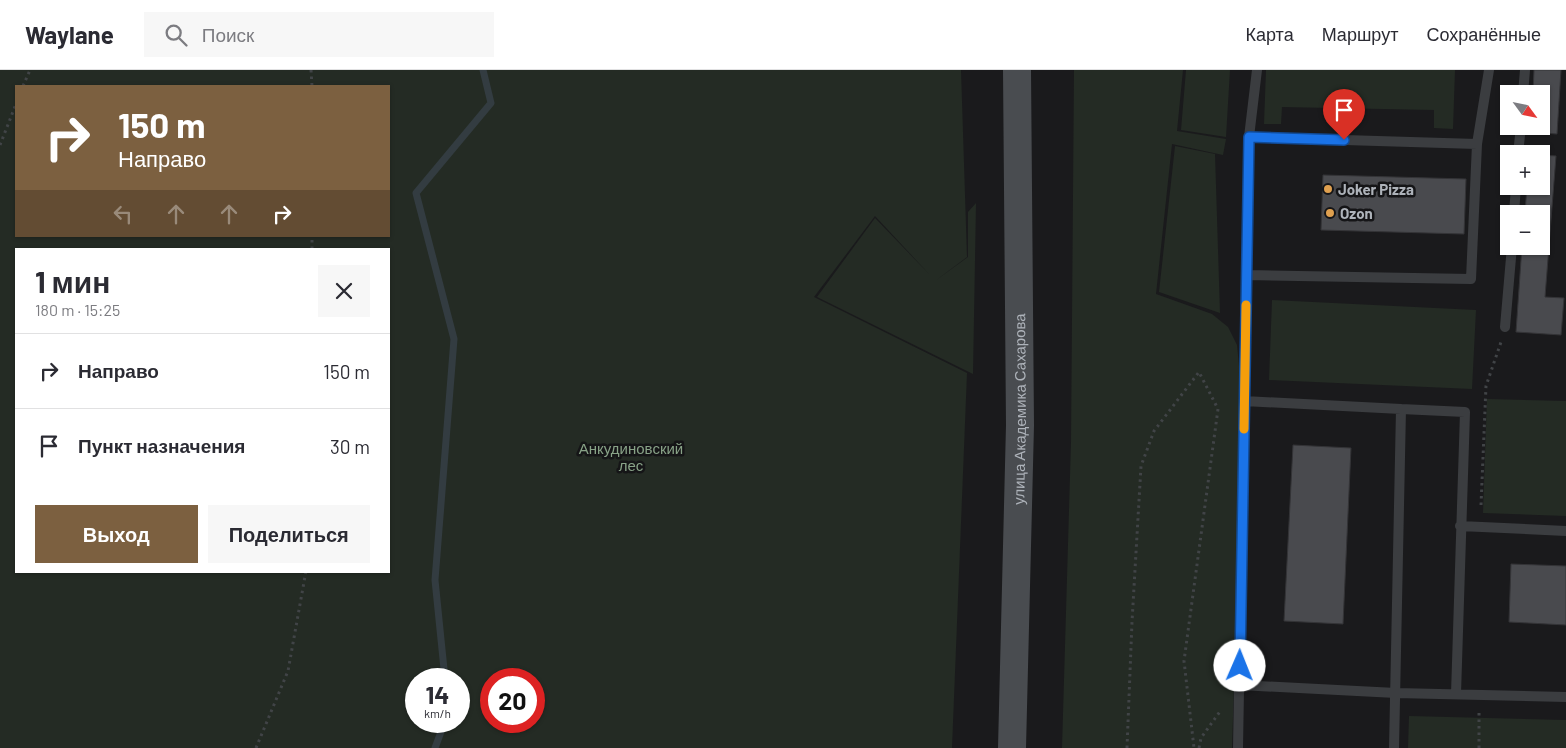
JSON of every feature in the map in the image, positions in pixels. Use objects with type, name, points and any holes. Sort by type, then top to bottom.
[{"type":"main road","name":"улица Академика Сахарова","points":[[1012,748],[1020,426],[1017,70]]},
{"type":"lane","points":[[1238,748],[1249,137],[1257,70]]},
{"type":"lane","points":[[1247,275],[1471,279],[1477,144],[1489,70]]},
{"type":"lane","points":[[1524,85],[1525,70]]},
{"type":"lane","points":[[1249,137],[1477,144]]},
{"type":"lane","points":[[1506,327],[1511,255]]},
{"type":"lane","points":[[1244,401],[1464,412],[1456,694]]},
{"type":"lane","points":[[1394,748],[1401,409]]},
{"type":"lane","points":[[1460,526],[1566,531]]},
{"type":"lane","points":[[1239,684],[1396,693],[1566,697]]},
{"type":"path","points":[[23,85],[30,70]]},
{"type":"path","points":[[311,70],[312,85]]},
{"type":"path","points":[[0,145],[15,107]]},
{"type":"path","points":[[1480,527],[1486,386],[1506,327]]},
{"type":"path","points":[[1127,748],[1141,466],[1154,431],[1199,372],[1218,409],[1184,661],[1194,748]]},
{"type":"path","points":[[256,748],[288,671],[306,573]]},
{"type":"path","points":[[1199,748],[1201,738],[1239,684]]},
{"type":"path","points":[[1479,718],[1479,748]]},
{"type":"green space","name":"Анкудиновский лес","points":[[0,70],[961,70],[967,257],[935,281],[968,257],[968,212],[976,203],[973,374],[817,297],[875,218],[930,275],[875,216],[814,297],[967,373],[952,748],[0,748]]},
{"type":"green space","points":[[1074,70],[1183,70],[1177,131],[1226,139],[1223,155],[1172,144],[1156,294],[1212,314],[1228,327],[1237,345],[1243,407],[1232,748],[1062,748],[1071,442]]},
{"type":"green space","points":[[1186,70],[1230,70],[1226,137],[1181,130]]},
{"type":"green space","points":[[1266,70],[1455,70],[1453,129],[1434,128],[1434,110],[1282,107],[1281,124],[1264,124]]},
{"type":"green space","points":[[1175,146],[1215,154],[1220,313],[1159,292]]},
{"type":"green space","points":[[1272,300],[1476,310],[1472,389],[1269,380]]},
{"type":"green space","points":[[1487,399],[1566,401],[1566,516],[1483,513]]},
{"type":"green space","points":[[1409,716],[1566,720],[1566,748],[1408,748]]},
{"type":"building","points":[[1534,70],[1561,70],[1557,134],[1550,133],[1550,85],[1533,85]]},
{"type":"building","points":[[1550,156],[1556,156],[1550,233],[1550,205],[1526,205],[1526,195],[1550,195]]},
{"type":"building","points":[[1323,175],[1466,179],[1464,234],[1321,230]]},
{"type":"building","points":[[1521,255],[1548,255],[1545,297],[1564,298],[1561,335],[1516,332]]},
{"type":"building","points":[[1293,445],[1351,448],[1343,624],[1284,621]]},
{"type":"building","points":[[1511,564],[1566,566],[1566,625],[1509,622]]},
{"type":"waterway","points":[[444,668],[435,580],[454,339],[416,193],[491,103],[483,70]]},
{"type":"waterway","points":[[435,748],[441,733]]},
{"type":"slow traffic","points":[[1244,429],[1246,305]]},
{"type":"place","name":"Joker Pizza","points":[[1328,189]]},
{"type":"place","name":"Ozon","points":[[1330,213]]},
{"type":"route","points":[[1240,666],[1249,137],[1344,140]]}]
